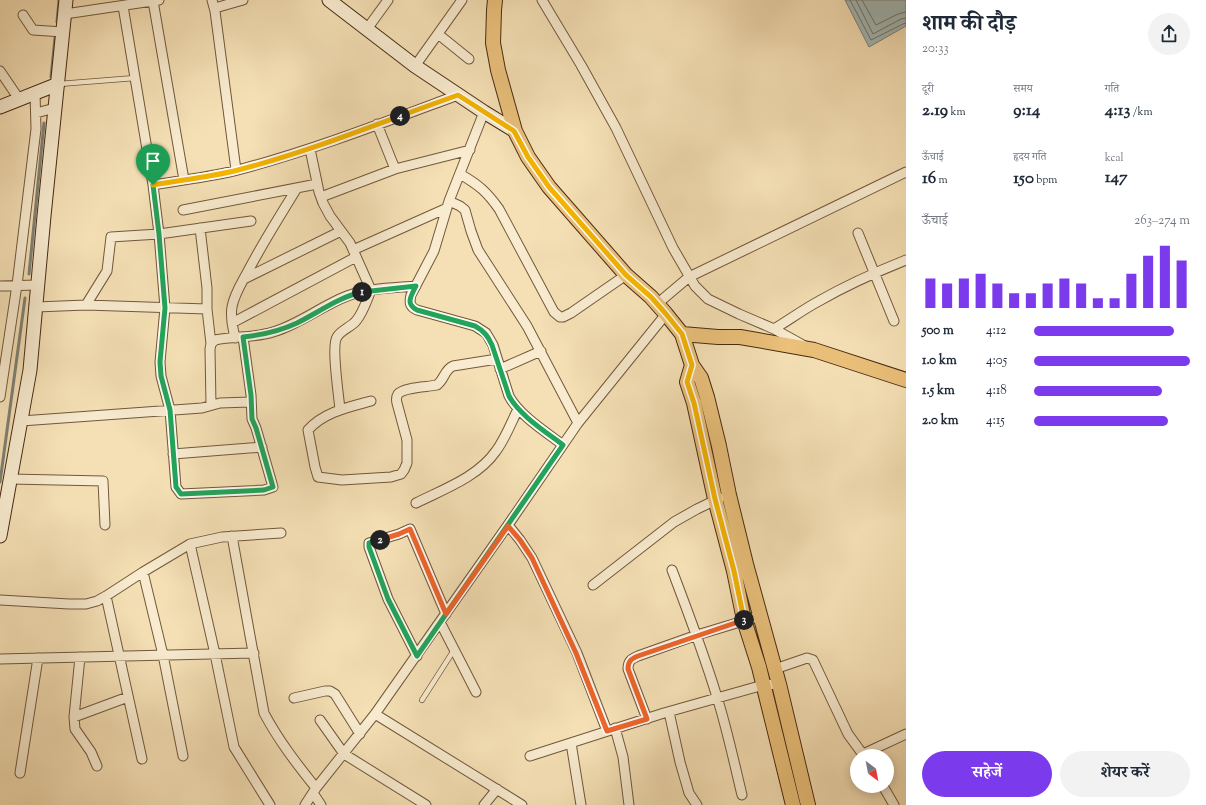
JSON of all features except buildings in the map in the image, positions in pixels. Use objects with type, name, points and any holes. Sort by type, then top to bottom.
[{"type":"main road","points":[[0,536],[30,370],[66,0]]},
{"type":"main road","points":[[329,0],[414,66],[514,131]]},
{"type":"main road","points":[[492,2],[493,43],[498,70],[514,131],[528,157],[549,187],[626,275],[661,309],[682,334],[692,365],[700,378],[707,397],[729,495],[779,684],[808,805]]},
{"type":"main road","points":[[0,107],[58,84]]},
{"type":"main road","points":[[682,334],[740,337],[814,350],[906,380]]},
{"type":"main road","points":[[692,365],[687,382],[694,403],[715,499],[734,571],[744,620],[763,685],[792,805]]},
{"type":"street","points":[[236,170],[214,4],[243,0]]},
{"type":"street","points":[[367,29],[388,0]]},
{"type":"street","points":[[414,66],[462,0]]},
{"type":"street","points":[[542,0],[582,65],[616,128],[673,248],[695,286],[708,299],[774,329],[814,350]]},
{"type":"street","points":[[65,14],[156,1],[184,180]]},
{"type":"street","points":[[123,6],[153,185],[159,234],[165,308],[160,362],[161,376],[170,410],[176,487],[181,494],[264,490],[273,487],[262,447],[252,419],[250,402],[251,395],[239,338],[232,323],[232,305],[237,291],[297,188]]},
{"type":"street","points":[[23,15],[33,30],[63,32]]},
{"type":"street","points":[[438,34],[469,59]]},
{"type":"street","points":[[0,71],[19,99]]},
{"type":"street","points":[[0,397],[18,286],[36,129],[35,93]]},
{"type":"street","points":[[153,185],[236,170],[310,149],[458,95]]},
{"type":"street","points":[[36,113],[55,108]]},
{"type":"street","points":[[484,112],[448,205],[434,251],[416,286],[410,300],[410,304],[412,308],[417,310],[475,326],[482,330],[489,338],[512,402],[518,409],[563,445]]},
{"type":"street","points":[[378,124],[395,169]]},
{"type":"street","points":[[310,149],[321,197],[330,216],[355,254],[371,290],[361,314],[356,321],[338,336],[336,341],[335,351],[340,410]]},
{"type":"street","points":[[321,197],[395,169],[470,150]]},
{"type":"street","points":[[305,805],[376,714],[508,526],[578,423],[661,309],[689,277],[906,172]]},
{"type":"street","points":[[460,174],[475,182],[491,198],[499,209],[554,312],[560,317],[571,314],[626,275]]},
{"type":"street","points":[[183,210],[317,184]]},
{"type":"street","points":[[232,323],[355,254],[448,205],[460,206],[465,210],[478,250],[526,326],[578,423]]},
{"type":"street","points":[[86,305],[107,271],[111,237],[159,234],[251,221]]},
{"type":"street","points":[[200,228],[207,288],[211,405]]},
{"type":"street","points":[[244,279],[341,231]]},
{"type":"street","points":[[858,233],[894,321]]},
{"type":"street","points":[[774,329],[818,301],[875,273],[906,260]]},
{"type":"street","points":[[0,286],[38,285]]},
{"type":"street","points":[[210,344],[215,340],[257,336],[281,329],[296,323],[338,300],[356,293],[371,290],[416,286]]},
{"type":"street","points":[[36,307],[86,305],[207,309]]},
{"type":"street","points":[[500,369],[540,351]]},
{"type":"street","points":[[372,401],[340,410],[322,419],[308,430],[318,477],[342,480],[391,477],[401,474],[407,463],[407,440],[396,403],[397,395],[405,390],[437,385],[441,382],[448,368],[453,366],[497,359]]},
{"type":"street","points":[[21,421],[202,408],[220,403],[250,402]]},
{"type":"street","points":[[416,503],[466,478],[479,469],[497,450],[518,409]]},
{"type":"street","points":[[173,454],[262,447]]},
{"type":"street","points":[[10,479],[104,481],[105,525]]},
{"type":"street","points":[[594,585],[674,522],[715,499],[729,495]]},
{"type":"street","points":[[508,526],[532,558],[623,757],[629,805]]},
{"type":"street","points":[[417,656],[388,599],[369,547],[369,543],[410,529],[446,614]]},
{"type":"street","points":[[0,600],[86,604],[97,601],[106,596],[190,544],[222,537],[281,533]]},
{"type":"street","points":[[232,536],[264,713],[275,734],[315,791],[322,805]]},
{"type":"street","points":[[190,544],[234,747],[270,805]]},
{"type":"street","points":[[672,570],[697,635],[718,698],[742,794]]},
{"type":"street","points":[[143,572],[163,655],[182,756]]},
{"type":"street","points":[[106,596],[142,759]]},
{"type":"street","points":[[647,719],[628,669],[628,663],[632,659],[697,635],[760,616]]},
{"type":"street","points":[[440,622],[476,692]]},
{"type":"street","points":[[0,659],[254,653]]},
{"type":"street","points":[[80,657],[74,717],[75,729],[91,752],[97,766]]},
{"type":"street","points":[[20,773],[38,658]]},
{"type":"street","points":[[775,669],[807,658],[813,660],[848,734],[859,749]]},
{"type":"street","points":[[530,756],[669,712],[763,685],[779,684]]},
{"type":"street","points":[[294,698],[330,691],[335,694],[360,734]]},
{"type":"street","points":[[74,717],[128,697]]},
{"type":"street","points":[[669,712],[680,762],[689,793],[698,805]]},
{"type":"street","points":[[376,714],[522,805]]},
{"type":"street","points":[[320,720],[344,754],[426,805]]},
{"type":"street","points":[[876,749],[906,734]]},
{"type":"street","points":[[571,743],[581,805]]},
{"type":"street","points":[[484,805],[496,789]]},
{"type":"street","points":[[887,793],[894,805]]},
{"type":"lane","points":[[58,84],[136,78]]},
{"type":"lane","points":[[422,700],[454,650]]},
{"type":"water","points":[[845,0],[906,0],[906,26],[869,47]]},
{"type":"waterway","points":[[57,22],[59,0]]},
{"type":"waterway","points":[[51,77],[55,38]]},
{"type":"waterway","points":[[29,274],[44,123]]},
{"type":"waterway","points":[[0,482],[25,298]]},
{"type":"route","points":[[153,185],[159,234],[165,308],[160,362],[161,376],[170,410],[176,487],[181,494],[264,490],[273,487],[252,419],[250,402],[251,395],[243,337],[257,336],[281,329],[296,323],[338,300],[356,293],[371,290],[416,286],[410,300],[412,308],[475,326],[486,333],[492,345],[512,402],[524,415],[563,445],[508,526],[417,656],[388,599],[369,547],[369,543],[410,529],[446,614],[508,526],[532,558],[584,671],[607,731],[647,719],[628,669],[628,663],[632,659],[697,635],[744,620],[734,571],[715,499],[694,403],[687,382],[692,365],[682,334],[651,297],[626,275],[549,187],[528,157],[514,131],[458,95],[310,149],[253,166],[153,185]]}]
